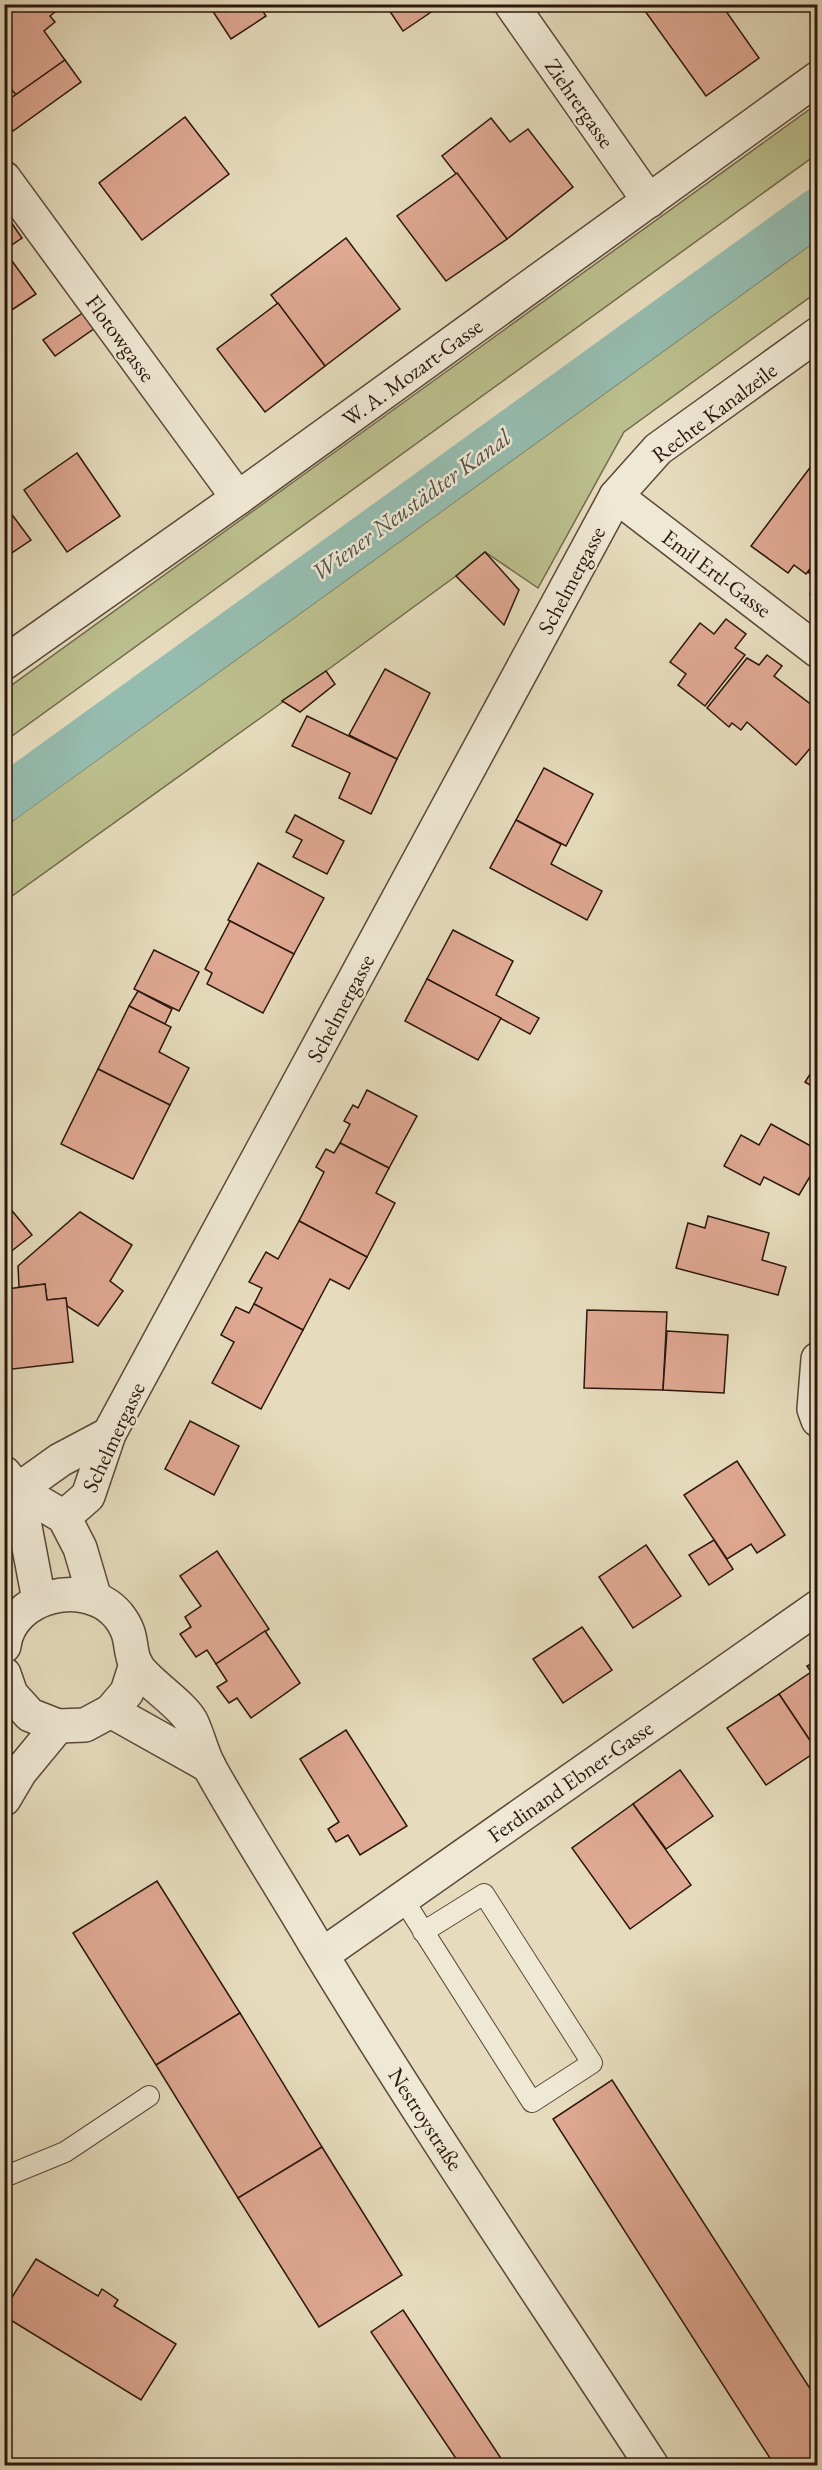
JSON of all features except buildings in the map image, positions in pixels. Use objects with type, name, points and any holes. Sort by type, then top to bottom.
[{"type":"street","name":"Ziehrergasse","points":[[511,4],[649,201]]},
{"type":"street","name":"W. A. Mozart-Gasse","points":[[4,663],[238,498],[818,78]]},
{"type":"street","name":"Flotowgasse","points":[[4,178],[238,498]]},
{"type":"street","name":"Rechte Kanalzeile","points":[[616,496],[658,448],[818,334]]},
{"type":"street","name":"Emil Ertl-Gasse","points":[[616,496],[818,651]]},
{"type":"street","name":"Schelmergasse","points":[[64,1517],[88,1496],[110,1434],[616,496]]},
{"type":"street","points":[[818,1359],[814,1409],[818,1420]]},
{"type":"street","points":[[11,1482],[110,1434]]},
{"type":"street","points":[[11,1482],[64,1517],[80,1548],[95,1599]]},
{"type":"street","points":[[11,1482],[39,1600]]},
{"type":"street","points":[[4,1646],[5,1639],[19,1616],[39,1600],[64,1593],[95,1599],[117,1613],[131,1636],[135,1664],[127,1692],[111,1711],[85,1725],[58,1726],[30,1715],[7,1692]]},
{"type":"street","name":"Ferdinand Ebner-Gasse","points":[[322,1955],[818,1607]]},
{"type":"street","name":"Nestroystraße","points":[[135,1664],[190,1719],[209,1766],[352,2005],[652,2466]]},
{"type":"street","name":"Nestroystraße","points":[[111,1711],[209,1766]]},
{"type":"street","points":[[4,1799],[20,1772],[58,1726]]},
{"type":"lane","points":[[403,1899],[423,1932],[532,2102],[592,2063],[484,1894],[423,1932]]},
{"type":"lane","points":[[4,2177],[65,2152],[149,2096]]},
{"type":"green space","points":[[817,104],[817,154],[5,741],[5,690]]},
{"type":"green space","points":[[817,240],[817,292],[624,432],[538,588],[485,552],[456,576],[326,671],[5,901],[4,827]]},
{"type":"waterway","name":"Wiener Neustädter Kanal","points":[[4,799],[818,211]]}]
